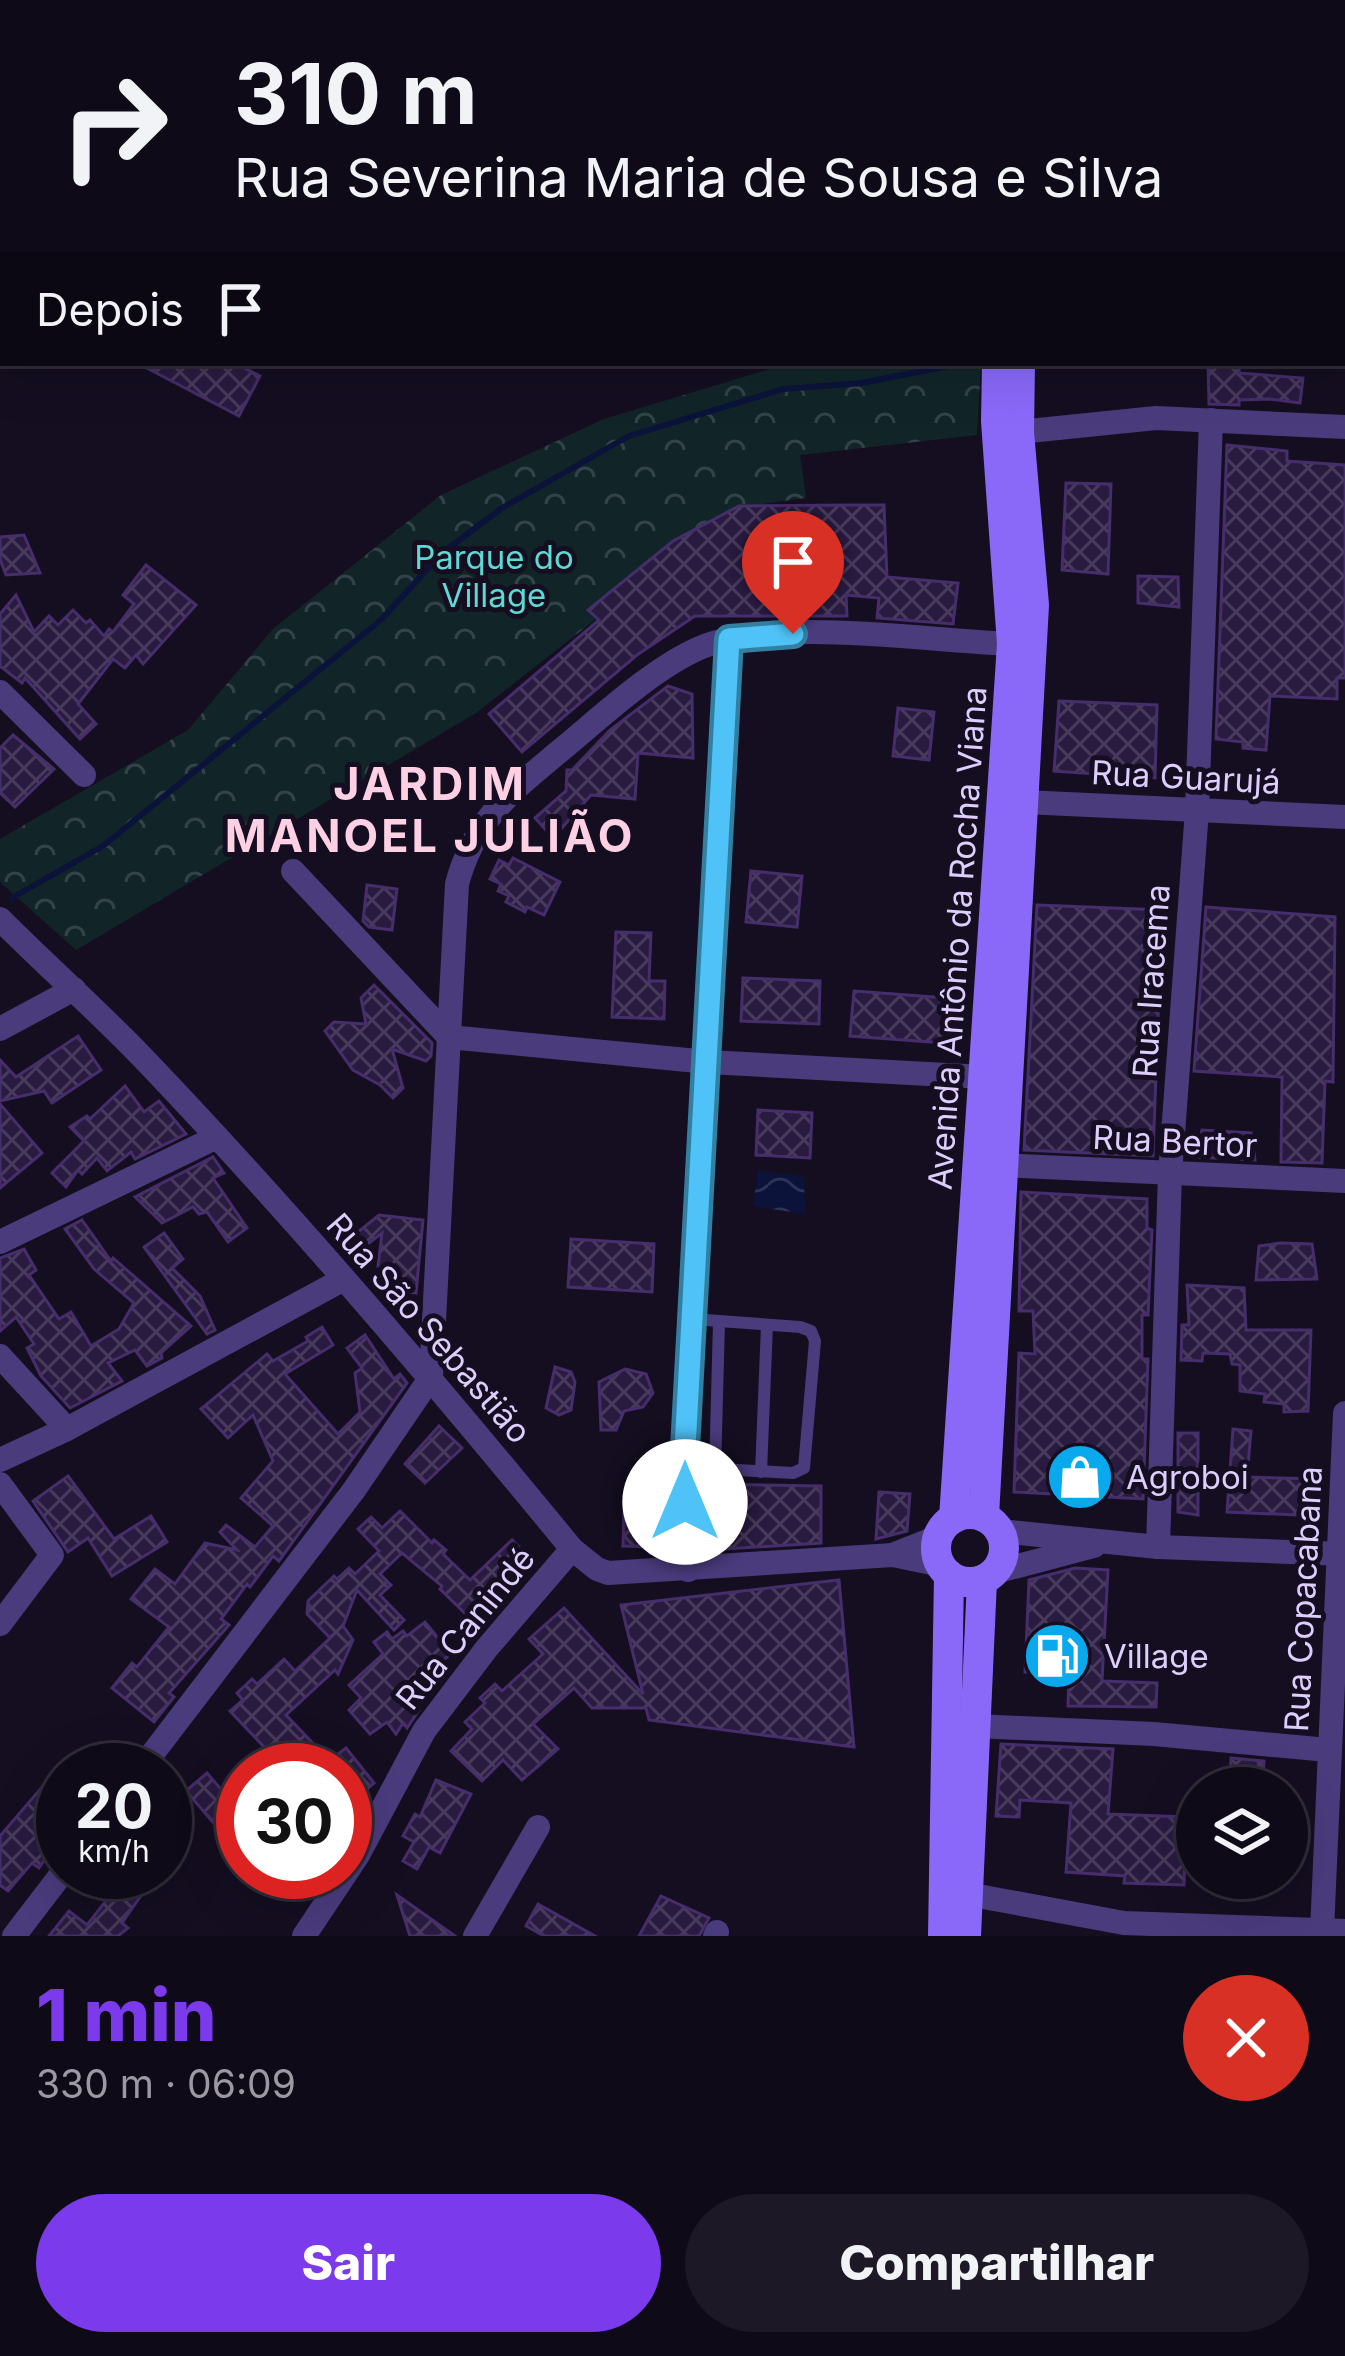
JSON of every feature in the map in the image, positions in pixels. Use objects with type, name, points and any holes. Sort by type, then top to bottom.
[{"type":"main road","name":"Avenida Antônio da Rocha Viana","points":[[961,1540],[1001,1166],[1034,605],[1011,412],[998,366]]},
{"type":"main road","name":"Avenida Antônio da Rocha Viana","points":[[944,1936],[984,1077],[1012,644],[1011,412],[1019,366]]},
{"type":"main road","points":[[967,1936],[988,1576],[1004,1552],[961,1540],[965,1582],[988,1576]]},
{"type":"street","points":[[1011,412],[1345,428]]},
{"type":"street","name":"Rua Iracema","points":[[1157,1547],[1170,1174],[1196,810],[1211,420]]},
{"type":"street","points":[[161,1743],[354,1490],[431,1377],[457,884],[483,820],[561,750],[650,681],[688,654],[729,639],[819,634],[1012,644]]},
{"type":"street","points":[[688,1570],[684,1467],[729,639]]},
{"type":"street","points":[[0,692],[84,775]]},
{"type":"street","name":"Rua Guarujá","points":[[1024,802],[1345,818]]},
{"type":"street","points":[[293,871],[449,1036],[708,1062],[984,1077]]},
{"type":"street","name":"Rua São Sebastião","points":[[0,920],[217,1137],[431,1377],[588,1564],[608,1573],[688,1570],[893,1555],[961,1540],[1114,1541],[1340,1554]]},
{"type":"street","points":[[0,1029],[74,989]]},
{"type":"street","points":[[0,1242],[217,1137]]},
{"type":"street","name":"Rua Bertor","points":[[1001,1166],[1345,1181]]},
{"type":"street","points":[[0,1460],[67,1429],[344,1279]]},
{"type":"street","points":[[0,1356],[67,1429]]},
{"type":"street","name":"Rua Copacabana","points":[[1333,1931],[1328,1750],[1345,1413]]},
{"type":"street","points":[[0,1484],[52,1555],[0,1624]]},
{"type":"street","points":[[988,1576],[1114,1541]]},
{"type":"street","name":"Rua Canindé","points":[[304,1936],[358,1856],[424,1731],[572,1549]]},
{"type":"street","points":[[976,1726],[1154,1734],[1328,1750]]},
{"type":"street","points":[[475,1936],[538,1827]]},
{"type":"street","points":[[968,1894],[1124,1923],[1333,1931]]},
{"type":"street","points":[[14,1936],[42,1899]]},
{"type":"lane","points":[[684,1467],[793,1473],[807,1465],[815,1341],[808,1329],[692,1319]]},
{"type":"lane","points":[[716,1471],[719,1322]]},
{"type":"lane","points":[[761,1472],[767,1325]]},
{"type":"green space","name":"Parque do Village","points":[[780,366],[981,366],[977,435],[800,455],[806,498],[739,507],[476,713],[76,950],[0,882],[0,839],[188,730],[273,629],[441,495],[604,419]]},
{"type":"water","points":[[758,1171],[804,1176],[805,1214],[753,1206]]},
{"type":"building","points":[[143,366],[240,366],[260,376],[239,416]]},
{"type":"building","points":[[1208,366],[1239,366],[1239,373],[1303,378],[1300,403],[1270,399],[1209,404]]},
{"type":"building","points":[[1227,445],[1287,451],[1287,461],[1345,465],[1345,678],[1337,678],[1337,699],[1270,696],[1266,750],[1216,739]]},
{"type":"building","points":[[1066,483],[1111,484],[1108,574],[1062,570]]},
{"type":"building","points":[[884,505],[887,577],[958,583],[953,624],[877,618],[879,598],[846,595],[847,616],[695,616],[637,655],[522,752],[489,714],[599,620],[588,610],[673,541],[739,506]]},
{"type":"building","points":[[24,535],[40,573],[6,575],[0,537]]},
{"type":"building","points":[[146,565],[196,605],[143,664],[136,655],[125,668],[113,659],[78,704],[96,724],[80,739],[25,678],[22,683],[0,666],[0,614],[16,595],[34,632],[49,616],[58,625],[73,610],[104,636],[109,629],[113,632],[134,604],[123,595]]},
{"type":"building","points":[[1138,576],[1178,577],[1179,607],[1138,603]]},
{"type":"building","points":[[668,686],[692,694],[693,758],[638,753],[635,799],[591,795],[553,838],[535,818],[566,791],[567,770]]},
{"type":"building","points":[[1059,701],[1157,705],[1155,778],[1054,771]]},
{"type":"building","points":[[898,708],[934,712],[929,760],[893,756]]},
{"type":"building","points":[[13,735],[54,769],[15,807],[0,793],[0,748]]},
{"type":"building","points":[[513,858],[560,882],[544,915],[506,902],[509,896],[498,891],[501,884],[490,879],[499,860],[509,865]]},
{"type":"building","points":[[751,871],[802,876],[797,927],[746,922]]},
{"type":"building","points":[[367,885],[397,889],[392,930],[369,927],[363,921]]},
{"type":"building","points":[[1037,905],[1162,910],[1153,1156],[1024,1150]]},
{"type":"building","points":[[1206,907],[1335,917],[1333,1082],[1325,1081],[1322,1163],[1281,1162],[1282,1077],[1194,1071]]},
{"type":"building","points":[[616,932],[651,933],[649,981],[665,981],[664,1019],[612,1017]]},
{"type":"building","points":[[743,978],[820,981],[819,1024],[741,1021]]},
{"type":"building","points":[[374,985],[432,1043],[426,1061],[392,1049],[403,1088],[393,1098],[353,1070],[325,1031],[334,1022],[366,1024],[361,998]]},
{"type":"building","points":[[854,991],[946,998],[943,1043],[850,1036]]},
{"type":"building","points":[[78,1036],[101,1070],[52,1103],[44,1091],[0,1101],[0,1060],[16,1077]]},
{"type":"building","points":[[125,1086],[144,1112],[159,1101],[186,1134],[135,1159],[131,1152],[107,1171],[97,1158],[82,1174],[78,1170],[66,1187],[52,1173],[84,1141],[70,1127],[87,1116],[90,1119]]},
{"type":"building","points":[[0,1104],[42,1153],[0,1188]]},
{"type":"building","points":[[758,1110],[812,1113],[810,1158],[756,1155]]},
{"type":"building","points":[[1202,1130],[1251,1133],[1255,1160],[1195,1157]]},
{"type":"building","points":[[213,1157],[224,1173],[213,1178],[247,1228],[228,1242],[207,1212],[199,1214],[193,1207],[162,1223],[135,1197]]},
{"type":"building","points":[[1021,1192],[1147,1199],[1147,1228],[1152,1230],[1148,1315],[1142,1315],[1142,1359],[1148,1359],[1143,1499],[1014,1492],[1019,1353],[1035,1354],[1033,1311],[1019,1311]]},
{"type":"building","points":[[379,1215],[423,1220],[416,1293],[389,1290],[391,1267],[378,1266],[382,1233],[356,1253],[347,1241]]},
{"type":"building","points":[[82,1220],[111,1261],[113,1258],[191,1326],[161,1353],[162,1358],[147,1366],[135,1350],[108,1363],[122,1381],[70,1408],[41,1376],[27,1348],[34,1344],[16,1317],[0,1331],[0,1258],[24,1249],[36,1270],[29,1275],[59,1319],[71,1312],[91,1346],[119,1329],[134,1303],[94,1269],[65,1229]]},
{"type":"building","points":[[164,1233],[183,1259],[172,1268],[200,1296],[215,1330],[207,1334],[144,1247]]},
{"type":"building","points":[[571,1239],[654,1244],[652,1292],[568,1287]]},
{"type":"building","points":[[1312,1244],[1317,1279],[1256,1280],[1259,1246]]},
{"type":"building","points":[[1187,1285],[1244,1288],[1246,1330],[1311,1330],[1308,1411],[1284,1412],[1284,1404],[1264,1402],[1265,1394],[1240,1391],[1240,1365],[1232,1364],[1230,1354],[1203,1353],[1202,1361],[1181,1360],[1182,1325],[1189,1325]]},
{"type":"building","points":[[322,1327],[333,1345],[285,1374],[338,1434],[360,1412],[355,1373],[362,1368],[347,1348],[365,1335],[394,1379],[400,1374],[407,1383],[279,1561],[273,1556],[250,1587],[247,1584],[221,1619],[229,1625],[169,1693],[174,1697],[154,1722],[112,1688],[132,1663],[137,1667],[169,1627],[131,1599],[155,1569],[175,1584],[205,1543],[237,1550],[220,1532],[226,1525],[255,1547],[273,1526],[241,1498],[273,1461],[253,1415],[228,1438],[201,1409],[267,1354],[273,1361]]},
{"type":"building","points":[[555,1367],[571,1372],[575,1382],[571,1410],[559,1415],[546,1408]]},
{"type":"building","points":[[625,1369],[646,1374],[653,1393],[643,1407],[624,1411],[616,1430],[601,1430],[599,1382]]},
{"type":"building","points":[[439,1426],[462,1448],[425,1483],[405,1464]]},
{"type":"building","points":[[1233,1429],[1251,1431],[1247,1477],[1319,1479],[1319,1516],[1227,1512]]},
{"type":"building","points":[[1178,1433],[1198,1433],[1198,1515],[1178,1512]]},
{"type":"building","points":[[68,1476],[114,1539],[151,1516],[167,1542],[112,1576],[88,1538],[68,1552],[33,1501]]},
{"type":"building","points":[[710,1484],[821,1486],[821,1543],[709,1550]]},
{"type":"building","points":[[879,1492],[910,1494],[907,1531],[876,1539]]},
{"type":"building","points":[[400,1511],[432,1543],[446,1550],[443,1554],[470,1580],[512,1540],[529,1557],[487,1597],[493,1604],[475,1623],[442,1586],[402,1553],[380,1574],[391,1585],[380,1595],[404,1620],[394,1630],[357,1590],[343,1626],[353,1640],[338,1674],[335,1670],[286,1715],[313,1743],[260,1743],[230,1711],[243,1700],[237,1693],[252,1679],[257,1684],[284,1659],[295,1671],[330,1638],[307,1614],[308,1601],[334,1576],[337,1579],[349,1568],[355,1574],[379,1551],[358,1529],[371,1517],[382,1528]]},
{"type":"building","points":[[624,1512],[669,1513],[671,1552],[623,1546]]},
{"type":"building","points":[[1075,1568],[1108,1570],[1102,1681],[1157,1683],[1156,1707],[1068,1706],[1069,1674],[1025,1672],[1029,1580]]},
{"type":"building","points":[[839,1580],[854,1747],[649,1720],[646,1708],[592,1708],[574,1688],[533,1724],[558,1749],[522,1780],[503,1760],[482,1781],[451,1751],[472,1729],[465,1722],[485,1703],[480,1698],[495,1684],[502,1691],[543,1654],[529,1639],[564,1608],[643,1694],[621,1605]]},
{"type":"building","points":[[425,1622],[451,1654],[432,1669],[442,1680],[415,1704],[419,1710],[407,1728],[403,1723],[396,1734],[387,1722],[370,1734],[349,1710],[361,1698],[349,1685],[383,1654],[374,1642],[387,1632],[392,1639],[403,1631],[407,1636]]},
{"type":"building","points":[[1001,1744],[1113,1749],[1108,1814],[1176,1817],[1176,1885],[1124,1883],[1125,1876],[1066,1872],[1071,1803],[1020,1800],[1019,1817],[996,1816]]},
{"type":"building","points":[[1231,1758],[1264,1761],[1264,1767],[1231,1767]]},
{"type":"building","points":[[207,1773],[216,1784],[216,1826],[192,1798],[192,1786]]},
{"type":"building","points":[[436,1780],[471,1794],[440,1853],[429,1847],[417,1869],[403,1861],[414,1842],[403,1836],[415,1814],[420,1817]]},
{"type":"building","points":[[36,1794],[36,1866],[32,1863],[8,1891],[0,1885],[0,1836]]},
{"type":"building","points":[[397,1895],[455,1936],[410,1936]]},
{"type":"building","points":[[661,1896],[709,1918],[699,1936],[639,1936]]},
{"type":"building","points":[[107,1899],[139,1899],[122,1923],[128,1928],[118,1936],[49,1936],[69,1911],[87,1925]]},
{"type":"building","points":[[538,1904],[595,1936],[544,1936],[526,1926]]},
{"type":"waterway","points":[[12,898],[103,846],[381,620],[442,553],[502,508],[629,436],[783,389],[862,383],[949,366]]},
{"type":"place","name":"Agroboi","points":[[1080,1477]]},
{"type":"place","name":"Village","points":[[1057,1656]]},
{"type":"district","name":"JARDIM MANOEL JULIÃO","points":[[430,809]]},
{"type":"route","points":[[685,1502],[729,639],[793,634]]}]
